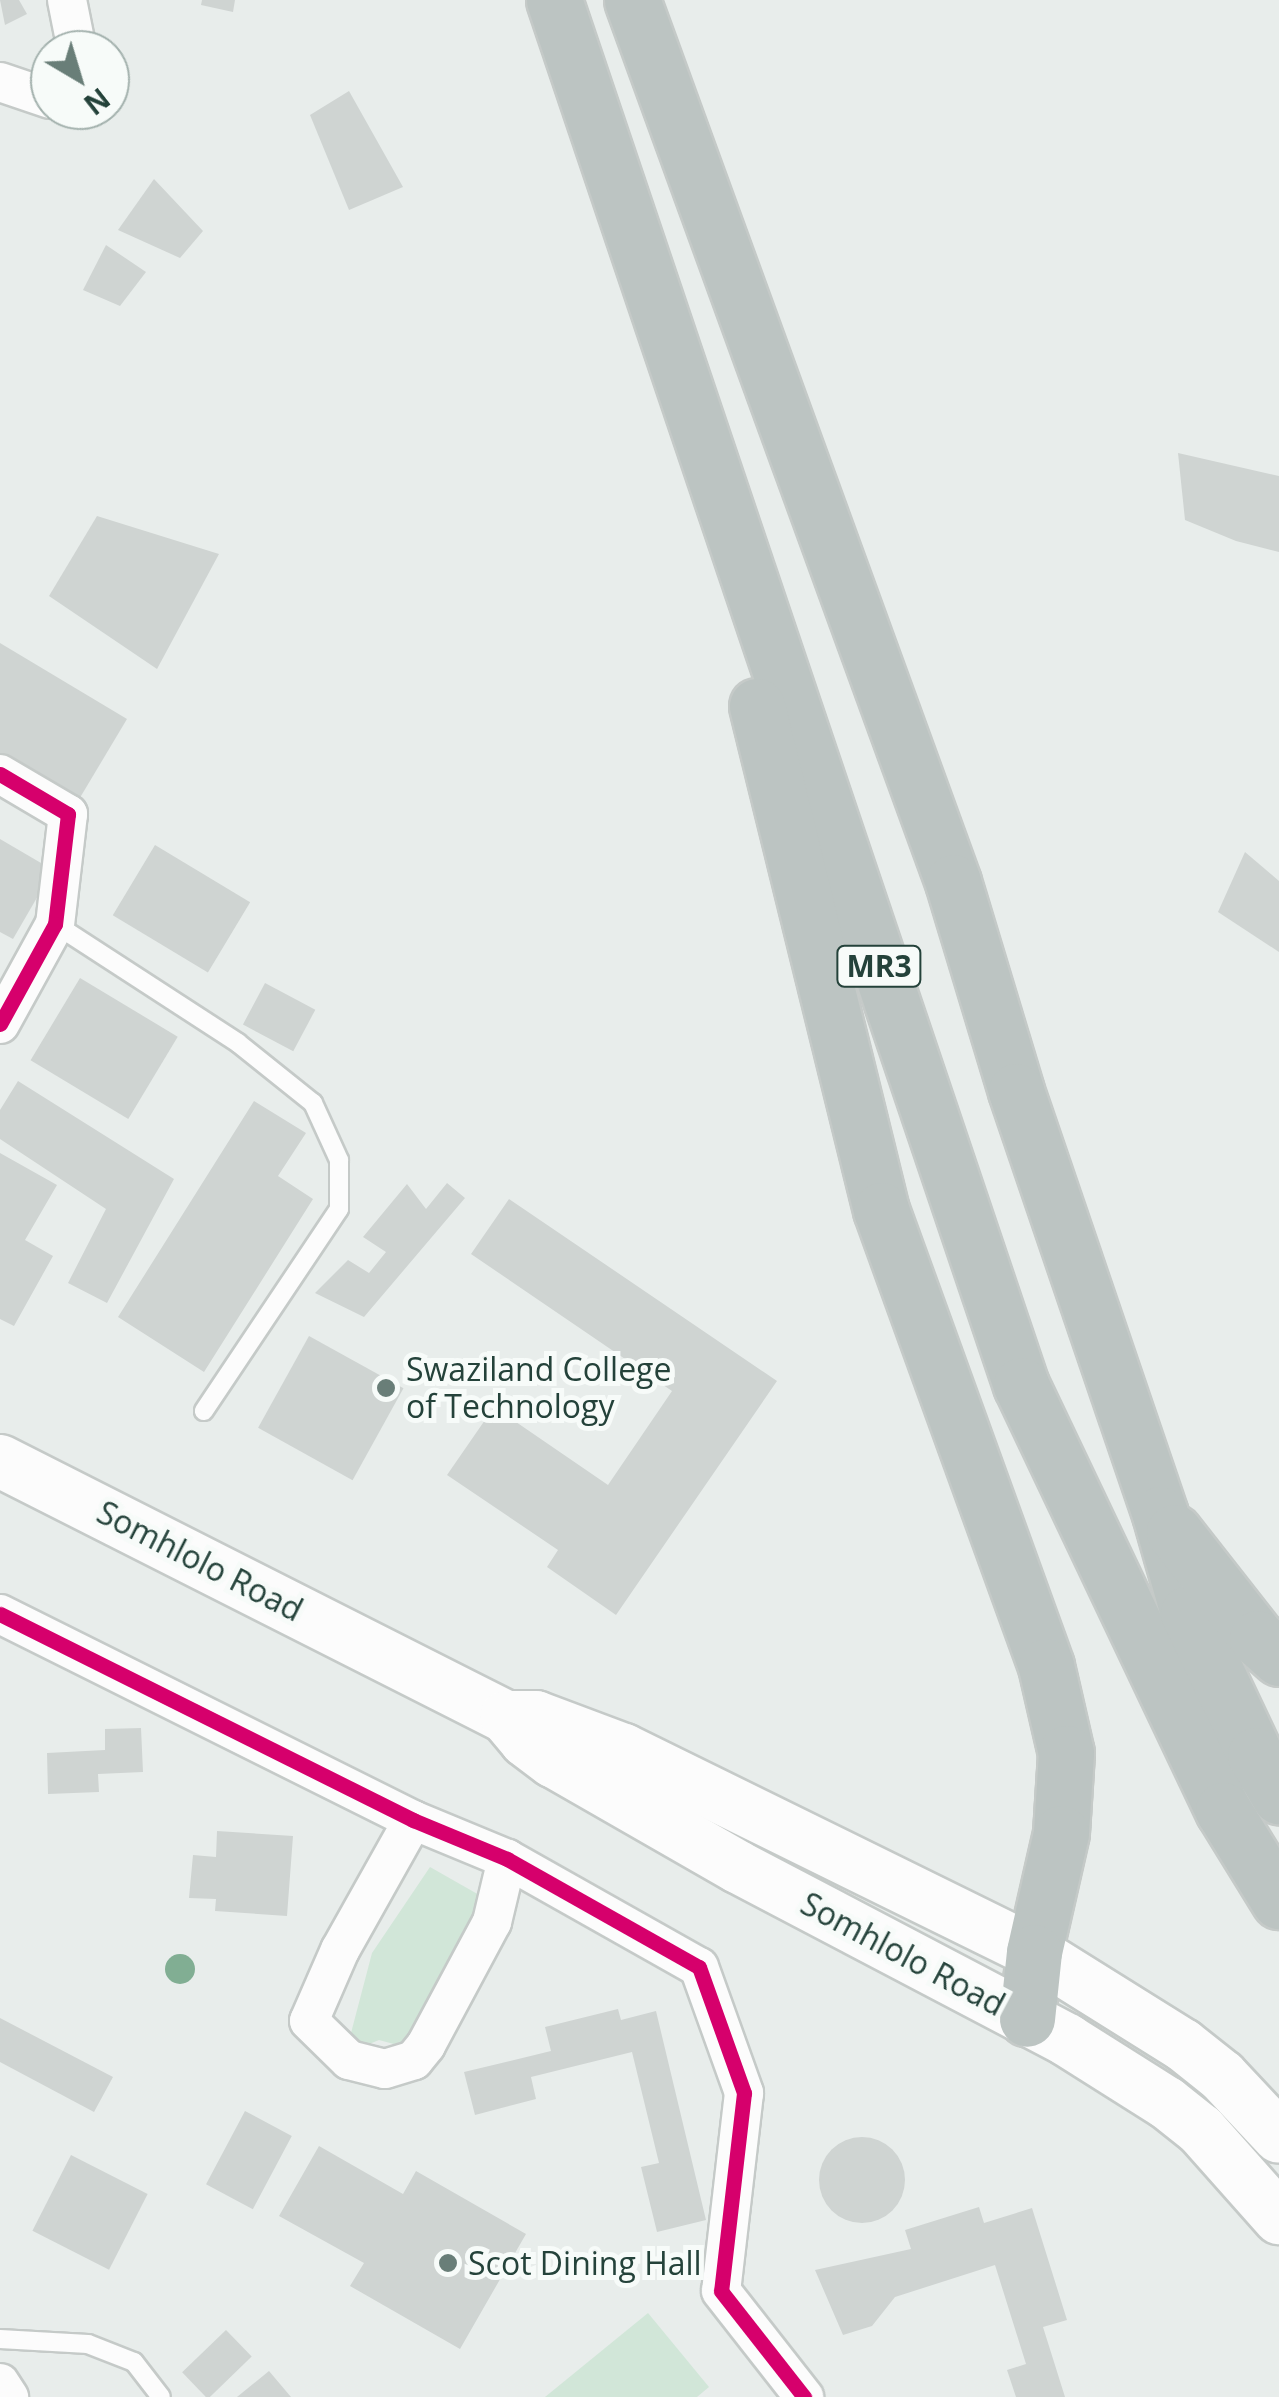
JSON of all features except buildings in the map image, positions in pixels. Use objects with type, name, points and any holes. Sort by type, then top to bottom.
[{"type":"highway","name":"MR3","points":[[554,0],[1021,1386],[1223,1810],[1279,1902]]},
{"type":"highway","name":"MR3","points":[[632,0],[953,882],[1016,1091],[1160,1514],[1188,1613],[1254,1756],[1279,1796]]},
{"type":"highway","points":[[664,330],[881,1210],[1046,1666],[1066,1754],[1061,1833],[1034,1952],[1027,2018]]},
{"type":"highway","points":[[1160,1514],[1257,1638],[1279,1658]]},
{"type":"main road","name":"Somhlolo Road","points":[[0,1461],[506,1718],[526,1740],[586,1780],[738,1867],[1027,2018],[1168,2104],[1226,2155],[1279,2218]]},
{"type":"main road","name":"Somhlolo Road","points":[[506,1718],[536,1716],[569,1726],[659,1766],[1034,1952],[1183,2045],[1222,2076],[1279,2137]]},
{"type":"street","points":[[67,0],[73,30]]},
{"type":"street","points":[[0,82],[30,92]]},
{"type":"street","points":[[0,774],[68,814],[55,924],[0,1024]]},
{"type":"street","points":[[0,1614],[413,1820],[507,1860],[699,1968],[744,2093],[721,2291],[804,2397]]},
{"type":"street","points":[[413,1820],[340,1950],[309,2022],[349,2060],[385,2069],[414,2060],[426,2046],[492,1922],[507,1860]]},
{"type":"street","points":[[0,2383],[10,2397]]},
{"type":"lane","points":[[55,924],[238,1043],[313,1102],[339,1160],[339,1209],[204,1411]]},
{"type":"lane","points":[[0,2340],[88,2344],[134,2362],[160,2397]]},
{"type":"green space","points":[[430,1867],[488,1900],[418,2031],[401,2046],[379,2040],[362,2047],[351,2033],[372,1953]]},
{"type":"green space","points":[[648,2313],[709,2387],[697,2397],[545,2397]]},
{"type":"cycle path","points":[[0,774],[68,814],[55,924],[0,1024]]},
{"type":"cycle path","points":[[0,1614],[413,1820],[507,1859],[699,1967],[744,2093],[721,2291],[804,2397]]},
{"type":"place","name":"Swaziland College of Technology","points":[[386,1388]]},
{"type":"place","name":"Scot Dining Hall","points":[[448,2263]]}]
